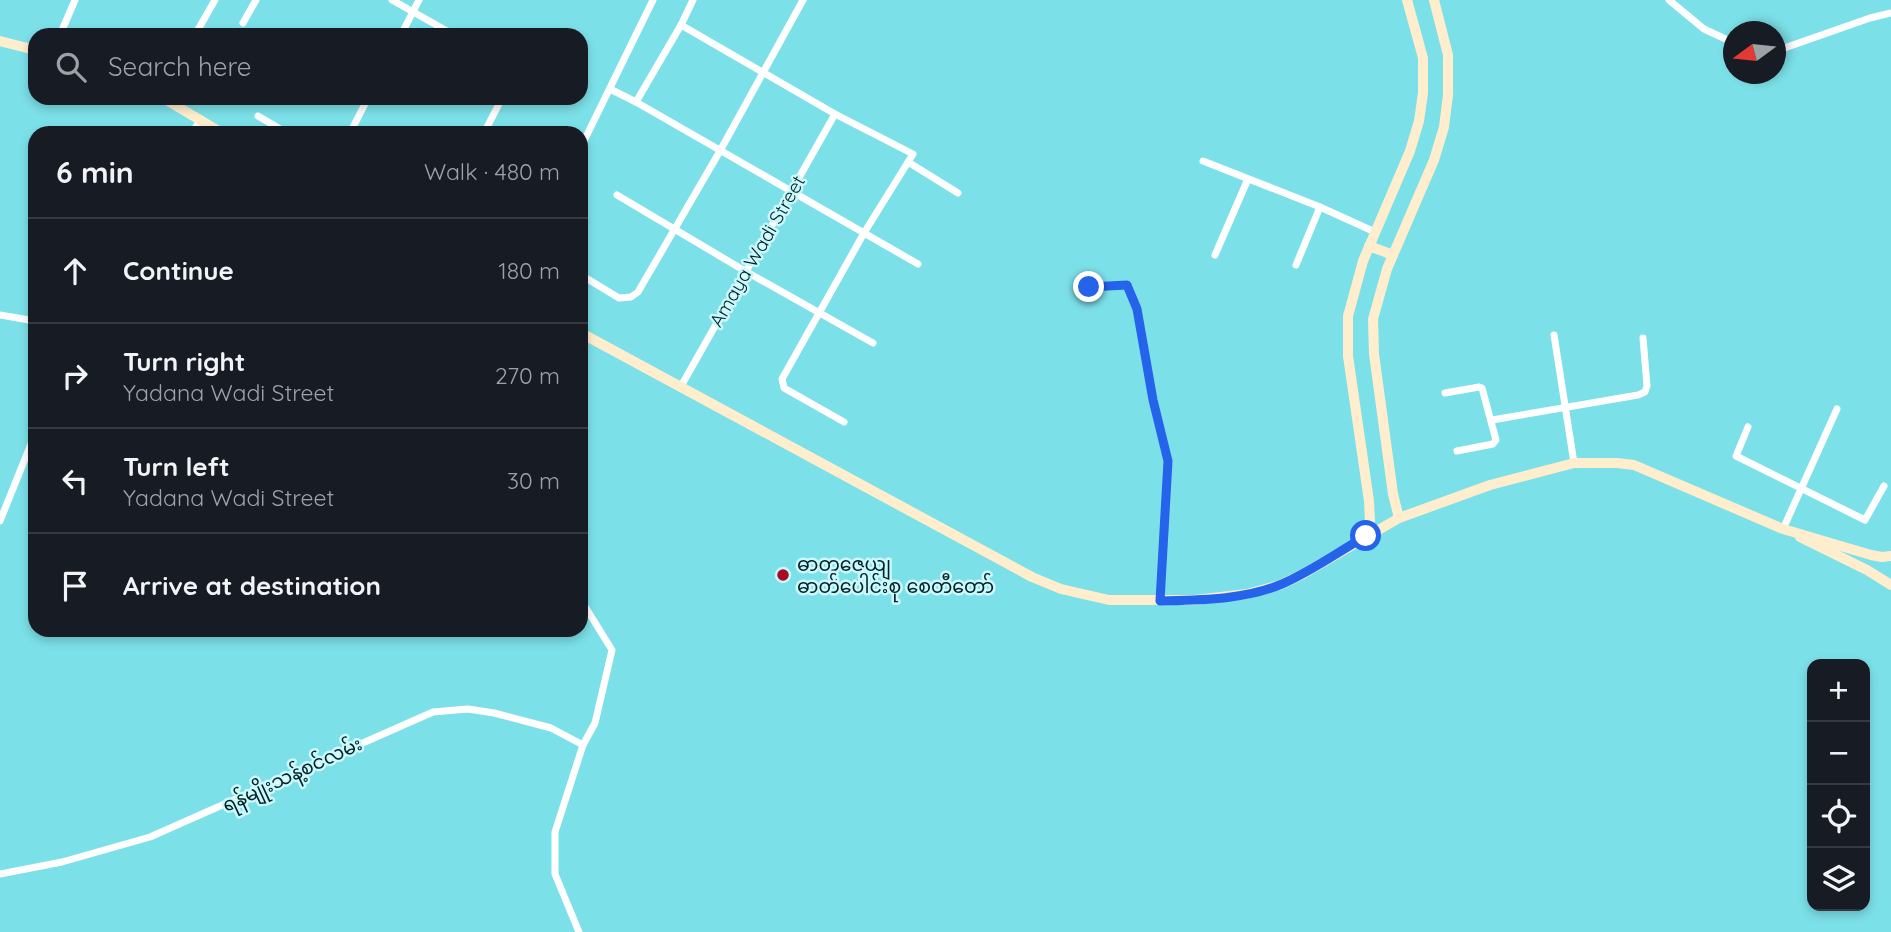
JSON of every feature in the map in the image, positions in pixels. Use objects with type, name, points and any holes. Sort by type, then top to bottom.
[{"type":"main road","points":[[1366,536],[1370,523],[1369,501],[1348,356],[1348,316],[1374,232],[1410,151],[1419,121],[1423,93],[1423,58],[1408,0]]},
{"type":"main road","points":[[1399,518],[1393,494],[1374,354],[1373,319],[1387,270],[1434,160],[1444,127],[1448,95],[1448,55],[1434,0]]},
{"type":"main road","points":[[0,41],[28,48]]},
{"type":"main road","points":[[176,105],[212,126]]},
{"type":"main road","points":[[1369,246],[1393,255]]},
{"type":"main road","points":[[588,337],[1032,577],[1061,589],[1110,600],[1195,600],[1238,595],[1280,585],[1399,518],[1490,485],[1574,463],[1634,465],[1786,529],[1871,555],[1891,556]]},
{"type":"main road","points":[[1786,529],[1891,585]]},
{"type":"street","points":[[64,28],[75,0]]},
{"type":"street","points":[[199,28],[215,0]]},
{"type":"street","points":[[243,23],[256,0]]},
{"type":"street","points":[[392,0],[442,28]]},
{"type":"street","points":[[405,28],[419,0]]},
{"type":"street","points":[[588,133],[653,0]]},
{"type":"street","points":[[636,102],[693,0]]},
{"type":"street","points":[[588,279],[619,298],[631,297],[638,292],[720,151],[802,0]]},
{"type":"street","points":[[1669,0],[1704,29],[1723,38]]},
{"type":"street","points":[[1786,47],[1891,13]]},
{"type":"street","points":[[681,25],[835,114],[913,154],[864,233],[782,379],[784,388],[844,422]]},
{"type":"street","points":[[611,89],[918,264]]},
{"type":"street","points":[[354,126],[364,105]]},
{"type":"street","points":[[488,126],[498,105]]},
{"type":"street","name":"Amaya Wadi Street","points":[[680,388],[835,114]]},
{"type":"street","points":[[258,116],[275,126]]},
{"type":"street","points":[[196,126],[201,119]]},
{"type":"street","points":[[1203,161],[1320,207],[1374,232]]},
{"type":"street","points":[[908,162],[958,193]]},
{"type":"street","points":[[1215,255],[1248,179]]},
{"type":"street","points":[[617,195],[873,343]]},
{"type":"street","points":[[1296,265],[1320,207]]},
{"type":"street","points":[[1089,287],[1127,285],[1137,309],[1153,400],[1168,461],[1160,601]]},
{"type":"street","points":[[0,315],[28,320]]},
{"type":"street","points":[[1554,335],[1574,463]]},
{"type":"street","points":[[1492,420],[1638,395],[1647,386],[1643,338]]},
{"type":"street","points":[[1446,393],[1482,388],[1492,420],[1495,442],[1457,451]]},
{"type":"street","points":[[1786,529],[1800,489],[1837,409]]},
{"type":"street","points":[[1748,427],[1736,456],[1865,520],[1884,485]]},
{"type":"street","points":[[0,521],[28,451]]},
{"type":"street","points":[[579,932],[555,874],[555,832],[583,745],[595,723],[612,650],[588,611]]},
{"type":"street","name":"ရန်မျိုးသန့်စင်လမ်း","points":[[0,874],[62,862],[150,837],[433,712],[468,709],[494,713],[551,728],[583,745]]},
{"type":"place","name":"ဓာတုဇေယျ ဓာတ်ပေါင်းစု စေတီတော်","points":[[783,575]]},
{"type":"route","points":[[1089,287],[1127,285],[1137,309],[1153,400],[1168,461],[1160,601],[1247,594],[1280,585],[1366,536]]}]
